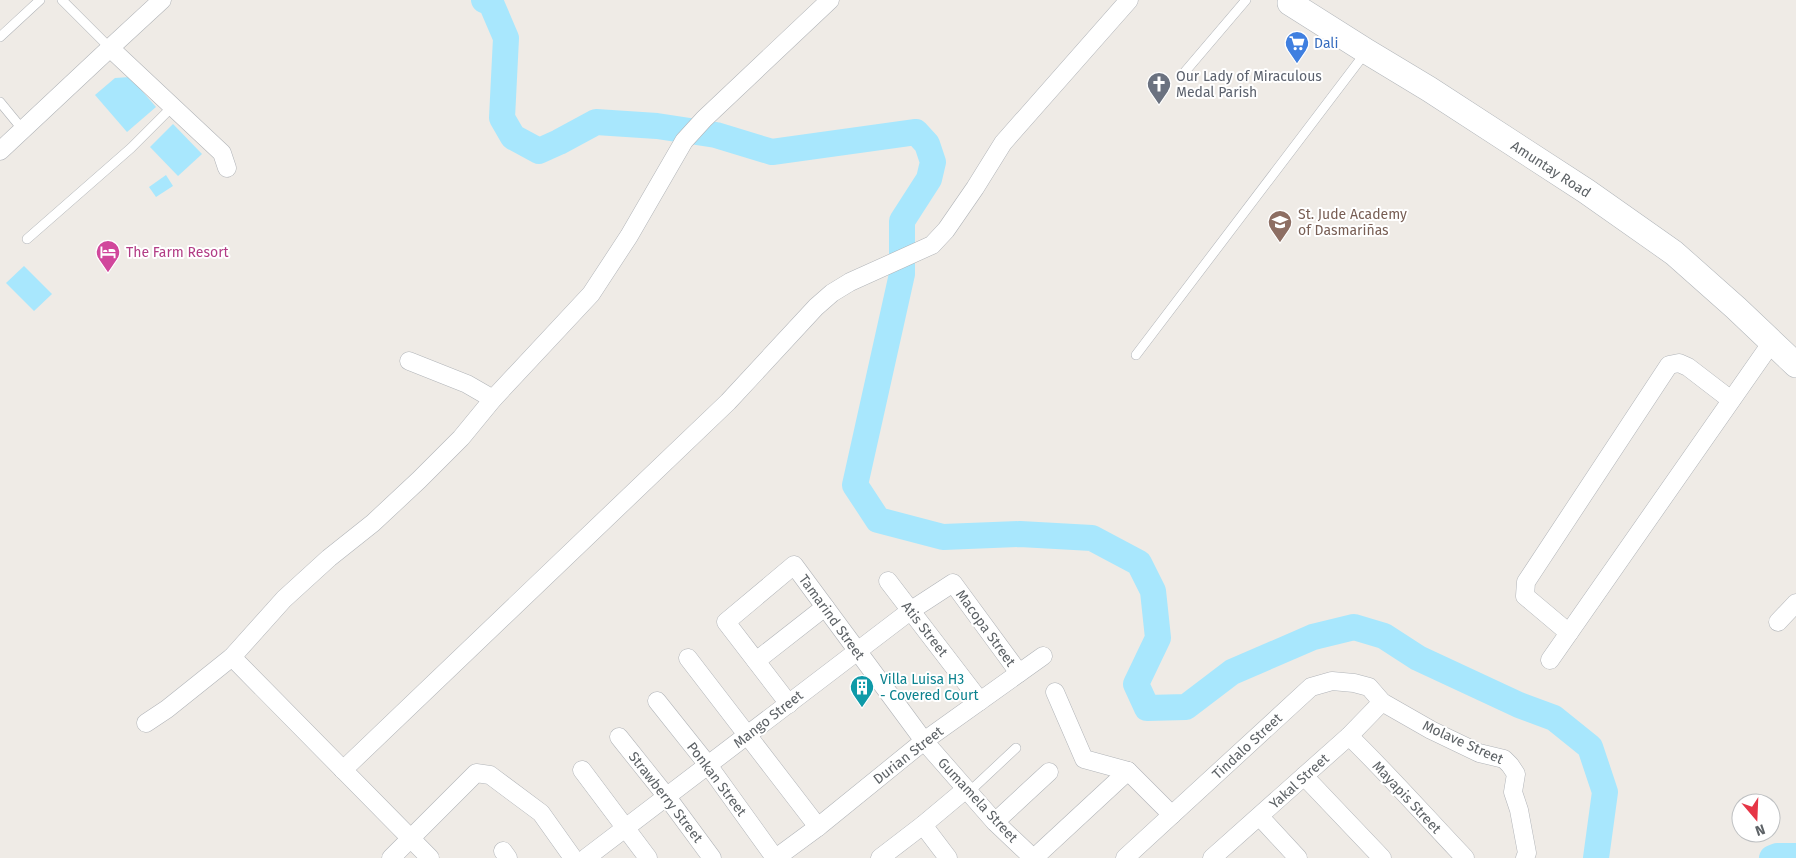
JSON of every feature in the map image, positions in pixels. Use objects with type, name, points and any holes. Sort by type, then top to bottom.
[{"type":"street","points":[[0,151],[162,0]]},
{"type":"street","points":[[146,723],[168,709],[232,657],[284,599],[329,558],[373,523],[461,438],[492,399],[591,294],[629,236],[684,142],[704,119],[830,0]]},
{"type":"street","points":[[343,770],[728,402],[816,307],[838,290],[876,270],[932,245],[946,230],[1003,143],[1129,0]]},
{"type":"street","name":"Amuntay Road","points":[[1289,1],[1586,191],[1674,253],[1796,365]]},
{"type":"street","points":[[110,48],[222,153],[227,168]]},
{"type":"street","points":[[1550,660],[1772,342]]},
{"type":"street","points":[[409,361],[467,384],[492,399]]},
{"type":"street","points":[[1569,632],[1525,596],[1526,582],[1669,365],[1679,363],[1688,367],[1731,400]]},
{"type":"street","name":"Tamarind Street","points":[[756,661],[726,622],[794,565],[924,741]]},
{"type":"street","name":"Atis Street","points":[[888,581],[980,701]]},
{"type":"street","name":"Mango Street","points":[[586,858],[910,611],[952,583]]},
{"type":"street","name":"Macopa Street","points":[[952,583],[1019,673]]},
{"type":"street","points":[[1778,622],[1796,602]]},
{"type":"street","points":[[789,704],[756,661],[825,608]]},
{"type":"street","name":"Durian Street","points":[[776,858],[818,827],[924,741],[1043,656]]},
{"type":"street","points":[[232,657],[430,858]]},
{"type":"street","points":[[688,658],[818,827]]},
{"type":"street","name":"Tindalo Street","points":[[1125,858],[1310,687],[1332,681],[1354,683],[1369,687],[1382,702]]},
{"type":"street","points":[[1055,692],[1084,759],[1128,771],[1172,814]]},
{"type":"street","name":"Ponkan Street","points":[[657,701],[776,858]]},
{"type":"street","name":"Yakal Street","points":[[1213,858],[1349,736],[1382,702]]},
{"type":"street","name":"Molave Street","points":[[1382,702],[1431,730],[1479,753],[1504,759],[1510,765],[1516,774],[1513,792],[1521,818],[1527,853],[1525,858]]},
{"type":"street","name":"Mayapis Street","points":[[1349,736],[1465,858]]},
{"type":"street","name":"Strawberry Street","points":[[619,737],[712,858]]},
{"type":"street","name":"Gumamela Street","points":[[924,741],[995,822],[1034,858]]},
{"type":"street","points":[[582,770],[648,858]]},
{"type":"street","points":[[1034,858],[1128,771]]},
{"type":"street","points":[[995,822],[1049,772]]},
{"type":"street","points":[[390,858],[476,773],[490,774],[541,813],[573,858]]},
{"type":"street","points":[[1304,776],[1382,858]]},
{"type":"street","points":[[880,858],[967,790]]},
{"type":"street","points":[[1260,817],[1298,858]]},
{"type":"street","points":[[923,825],[948,858]]},
{"type":"lane","points":[[0,36],[40,0]]},
{"type":"lane","points":[[62,0],[110,48]]},
{"type":"lane","points":[[1183,74],[1244,1]]},
{"type":"lane","points":[[1136,355],[1366,51]]},
{"type":"lane","points":[[0,102],[23,130]]},
{"type":"lane","points":[[27,239],[131,148],[172,107]]},
{"type":"lane","points":[[967,790],[1016,748]]},
{"type":"water","points":[[130,77],[156,107],[127,132],[95,95],[115,78]]},
{"type":"water","points":[[173,124],[202,154],[178,176],[150,147]]},
{"type":"water","points":[[166,175],[173,186],[156,197],[149,187]]},
{"type":"water","points":[[24,266],[52,294],[34,311],[6,283]]},
{"type":"waterway","points":[[484,0],[491,3],[506,38],[502,118],[513,137],[539,151],[596,122],[657,126],[716,135],[772,152],[916,132],[927,144],[933,162],[929,179],[902,221],[902,274],[855,485],[878,520],[943,537],[1020,534],[1092,538],[1139,563],[1153,591],[1158,638],[1136,684],[1147,708],[1186,707],[1232,672],[1313,637],[1354,627],[1384,636],[1418,658],[1519,705],[1554,718],[1590,747],[1605,792],[1596,858]]},
{"type":"waterway","points":[[1772,858],[1777,856],[1796,856]]},
{"type":"place","name":"Dali","points":[[1297,64]]},
{"type":"place","name":"Our Lady of Miraculous Medal Parish","points":[[1159,105]]},
{"type":"place","name":"St. Jude Academy of Dasmariñas","points":[[1280,243]]},
{"type":"place","name":"The Farm Resort","points":[[108,273]]},
{"type":"place","name":"Villa Luisa H3 - Covered Court","points":[[862,708]]}]
